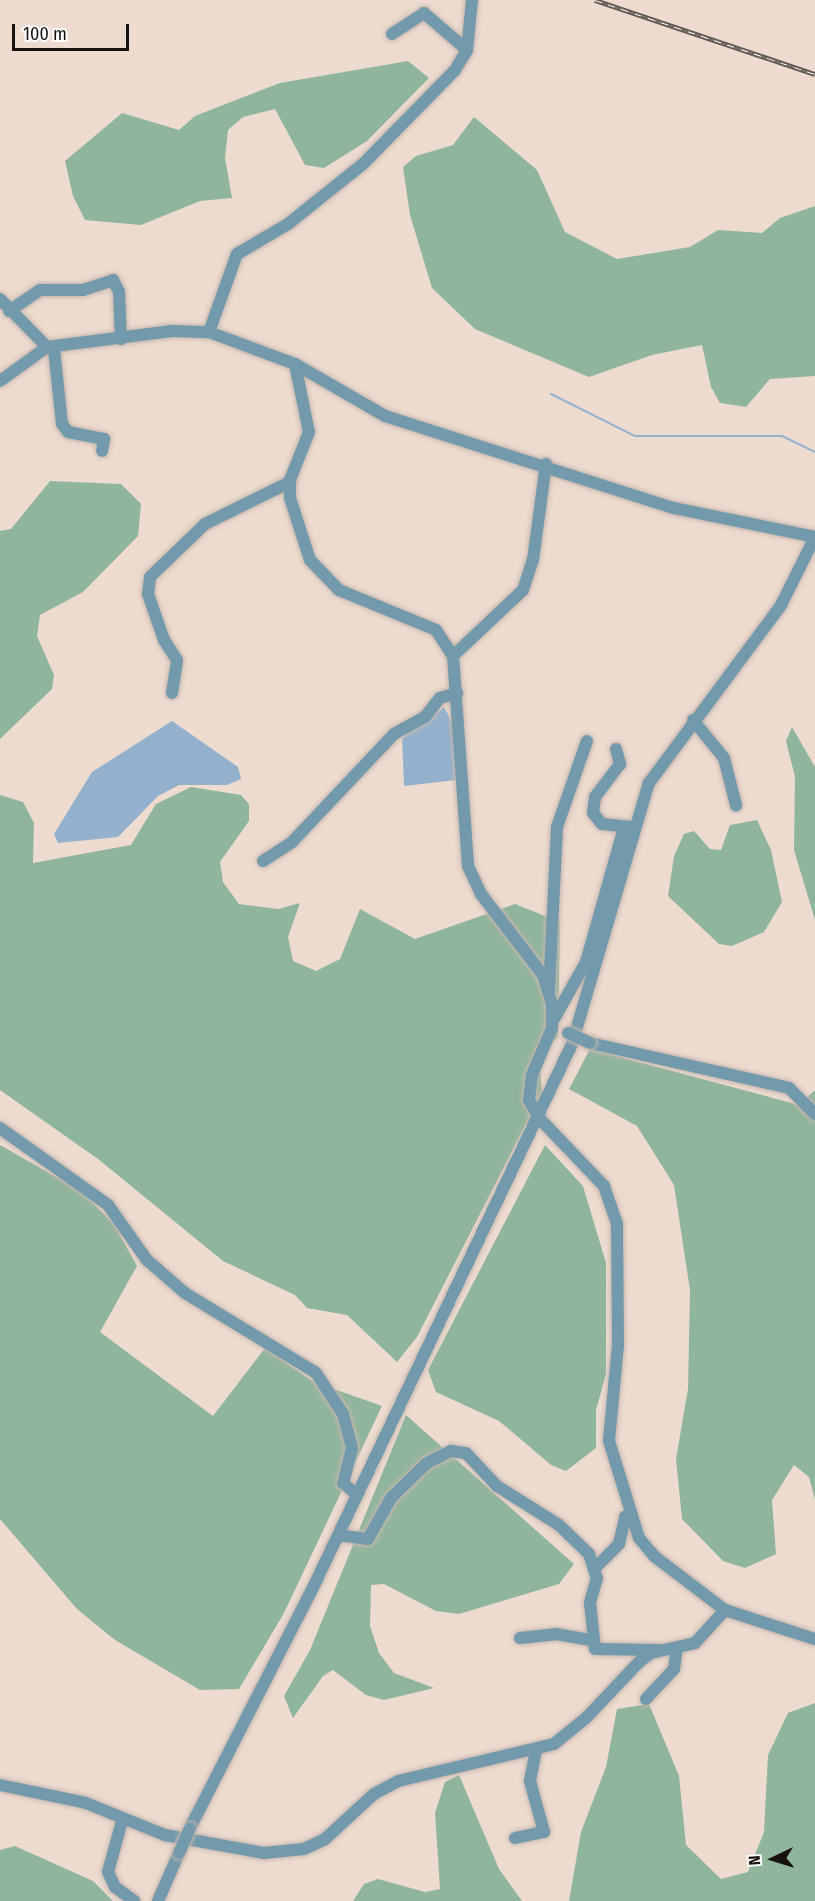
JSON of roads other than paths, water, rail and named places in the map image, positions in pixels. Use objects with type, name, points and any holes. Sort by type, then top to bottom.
[{"type":"street","points":[[209,332],[237,254],[288,224],[363,164],[455,70],[467,50],[472,0]]},
{"type":"street","points":[[392,34],[424,13],[467,50]]},
{"type":"street","points":[[9,311],[40,290],[83,290],[112,280],[119,292],[121,339]]},
{"type":"street","points":[[0,299],[9,311],[50,348],[62,424],[68,432],[104,439],[102,451]]},
{"type":"street","points":[[0,381],[50,348],[121,339],[209,332],[295,364],[385,416],[546,464],[674,508],[815,537],[781,605],[693,720],[649,783],[628,828],[586,962],[553,1024],[528,1090],[538,1118],[604,1186],[617,1223],[618,1345],[608,1432],[630,1515],[646,1549],[725,1610],[815,1639]]},
{"type":"street","points":[[295,364],[309,432],[290,482],[302,545],[328,583],[427,625],[453,656],[468,866],[549,991]]},
{"type":"street","points":[[453,656],[523,590],[533,560],[546,464]]},
{"type":"street","points":[[172,693],[177,660],[151,602],[150,577],[205,524],[290,482]]},
{"type":"street","points":[[263,861],[292,842],[394,734],[425,717],[440,698],[457,693]]},
{"type":"street","points":[[693,720],[724,758],[736,805]]},
{"type":"street","points":[[553,1024],[549,991],[558,819],[587,741]]},
{"type":"street","points":[[616,749],[620,764],[592,809],[597,823],[628,828]]},
{"type":"street","points":[[158,1901],[190,1828],[339,1535],[356,1494],[538,1118],[591,993],[628,828]]},
{"type":"street","points":[[553,1024],[591,1043],[789,1088],[815,1114]]},
{"type":"street","points":[[0,1128],[108,1205],[147,1260],[184,1293],[316,1373],[343,1414],[352,1448],[343,1483],[356,1494]]},
{"type":"street","points":[[339,1535],[368,1539],[391,1498],[427,1463],[455,1451],[479,1464],[496,1486],[559,1525],[589,1554],[596,1569],[590,1640],[599,1652],[677,1648],[704,1638],[725,1610]]},
{"type":"street","points":[[596,1569],[619,1544],[625,1518],[630,1515]]},
{"type":"street","points":[[520,1638],[556,1634],[590,1640]]},
{"type":"street","points":[[646,1699],[674,1669],[677,1648]]},
{"type":"street","points":[[0,1785],[86,1803],[122,1821],[165,1835],[280,1854],[325,1839],[374,1794],[398,1781],[536,1750],[565,1737],[639,1662],[660,1650]]},
{"type":"street","points":[[515,1838],[544,1833],[530,1781],[536,1750]]},
{"type":"street","points":[[122,1821],[108,1872],[115,1887],[134,1901]]},
{"type":"water","points":[[444,707],[455,728],[456,780],[404,786],[402,738]]},
{"type":"water","points":[[172,721],[238,767],[241,779],[227,785],[179,785],[158,796],[118,837],[58,843],[54,834],[92,772]]},
{"type":"waterway","points":[[551,394],[635,436],[782,436],[815,452]]},
{"type":"railway","points":[[595,0],[815,74]]}]
